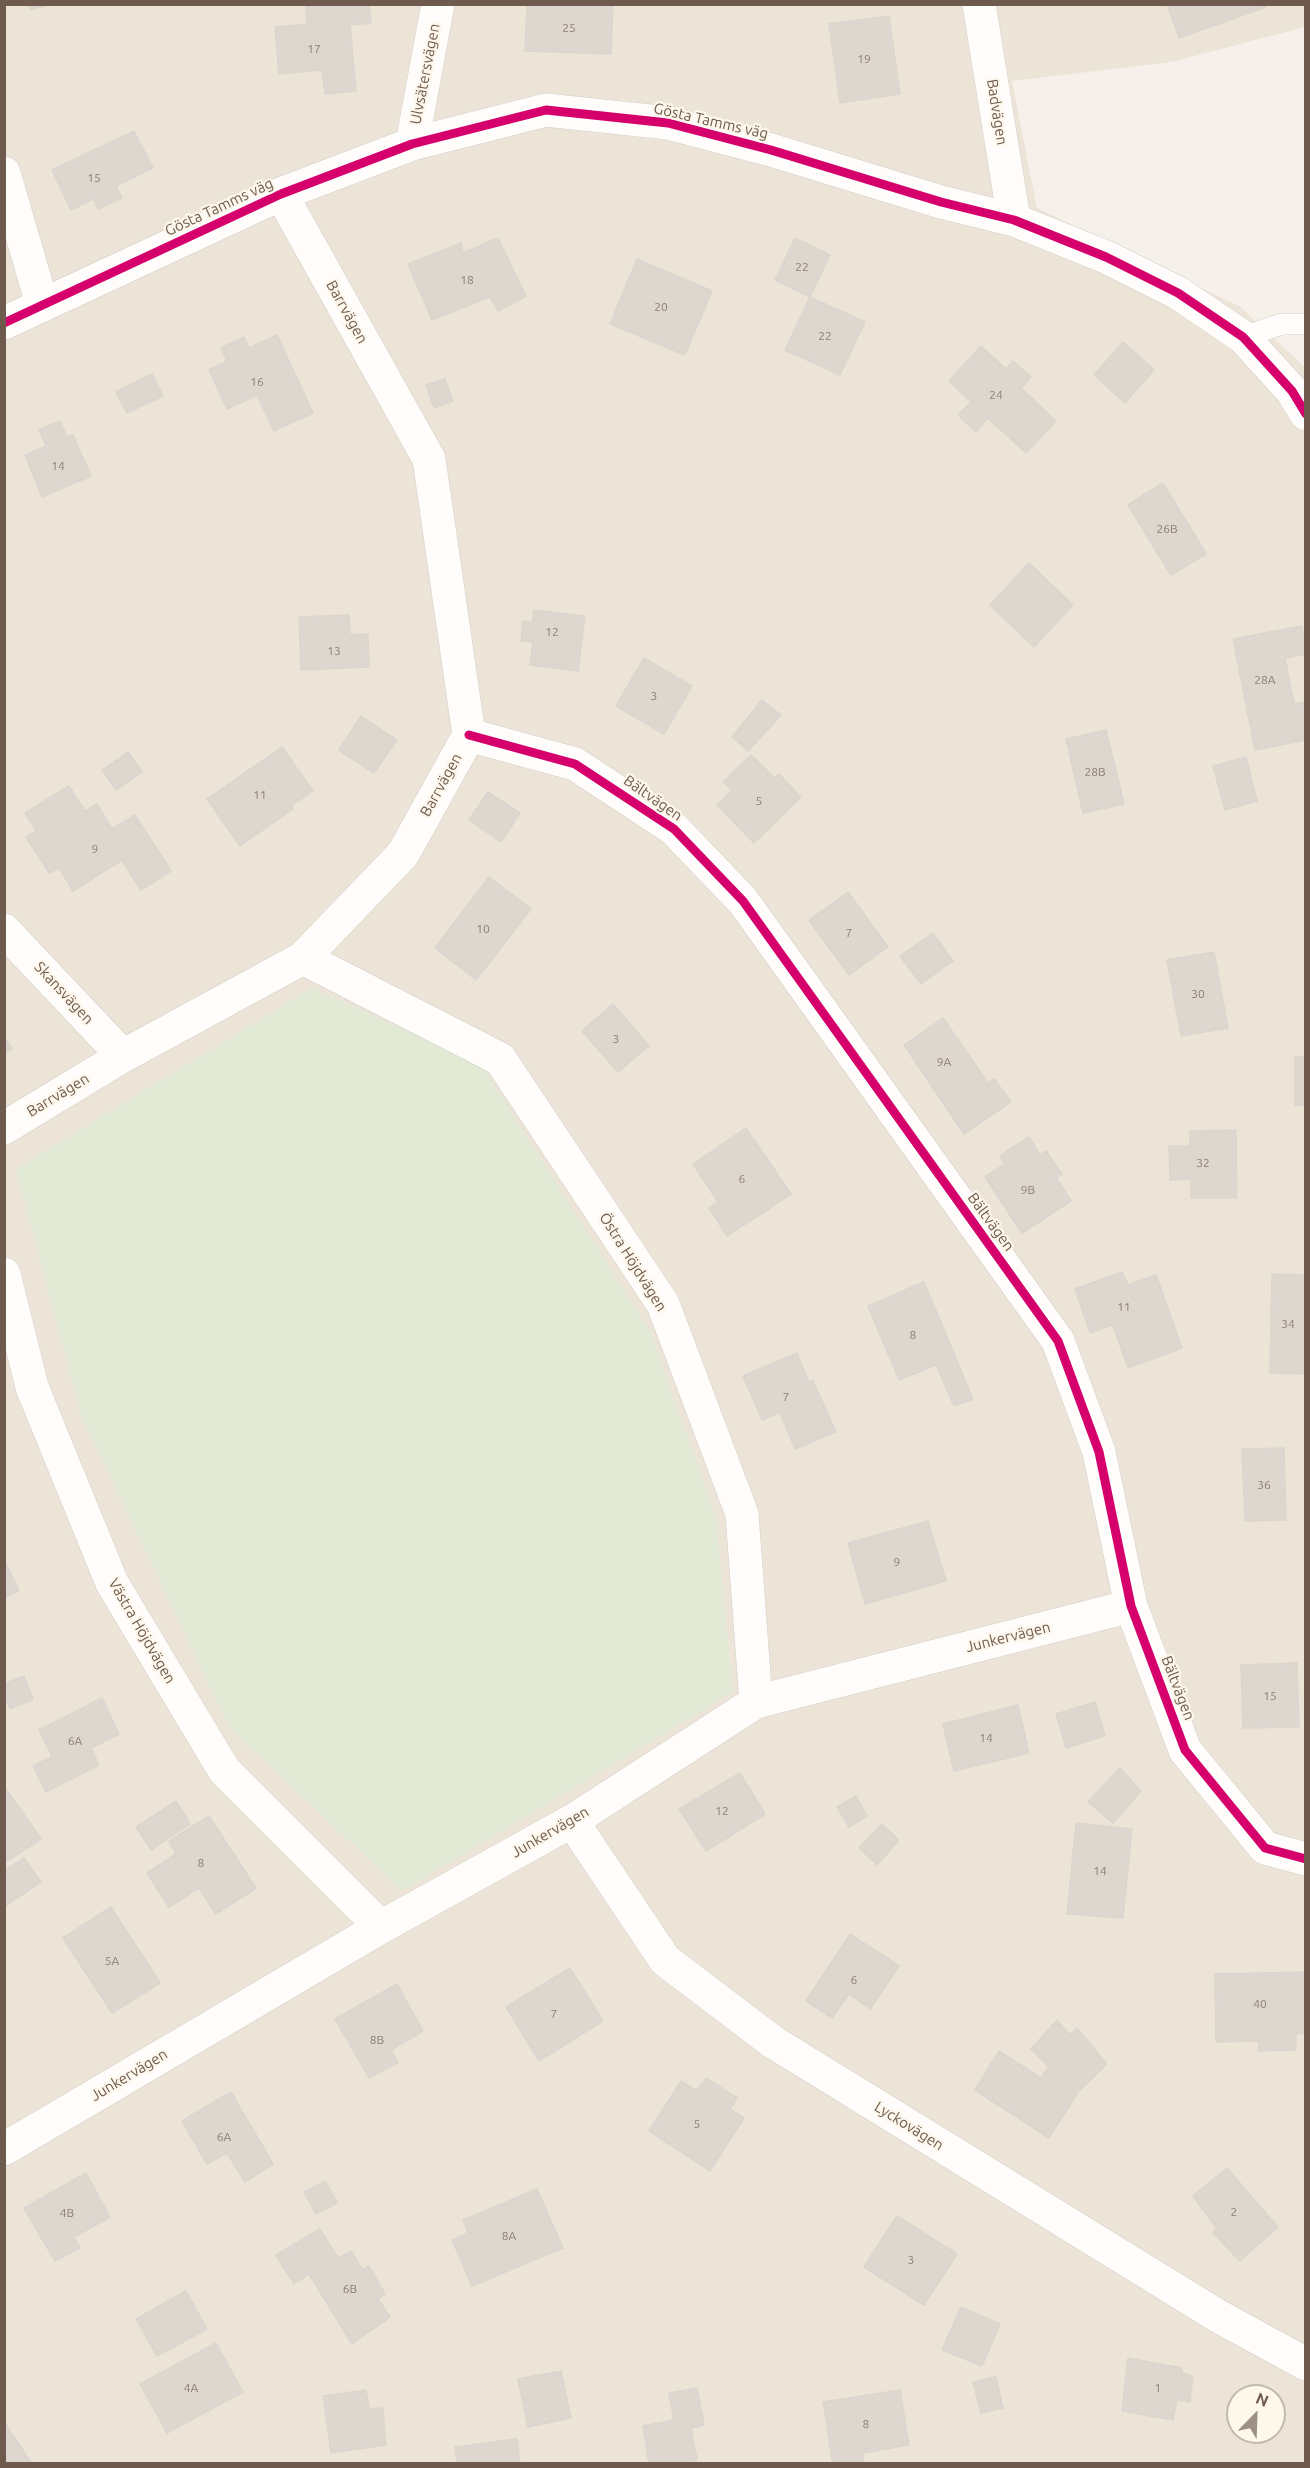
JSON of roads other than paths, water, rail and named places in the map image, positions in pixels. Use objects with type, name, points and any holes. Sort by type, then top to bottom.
[{"type":"street","name":"Ulvsätersvägen","points":[[412,144],[438,4]]},
{"type":"street","name":"Badvägen","points":[[979,4],[1014,220]]},
{"type":"street","name":"Gösta Tamms väg","points":[[4,323],[281,194],[412,144],[546,110],[668,123],[771,150],[941,202],[1014,220],[1106,257],[1178,293],[1243,337],[1292,391],[1305,414]]},
{"type":"street","points":[[4,173],[42,304]]},
{"type":"street","name":"Barrvägen","points":[[4,1128],[123,1056],[303,958],[403,854],[469,735],[429,459],[281,194]]},
{"type":"street","name":"Bältvägen","points":[[469,735],[575,764],[674,829],[743,901],[1058,1341],[1099,1452],[1131,1606],[1185,1750],[1265,1848],[1305,1858]]},
{"type":"street","name":"Skansvägen","points":[[4,930],[123,1056]]},
{"type":"street","name":"Östra Höjdvägen","points":[[303,958],[500,1059],[663,1304],[742,1514],[756,1702]]},
{"type":"street","name":"Västra Höjdvägen","points":[[4,1274],[32,1387],[112,1583],[224,1770],[381,1927]]},
{"type":"street","name":"Junkervägen","points":[[4,2149],[381,1927],[572,1821],[756,1702],[1131,1606]]},
{"type":"street","name":"Lyckovägen","points":[[572,1821],[664,1960],[764,2035],[1218,2316],[1305,2364]]},
{"type":"lane","points":[[1243,337],[1282,324],[1305,324]]}]
